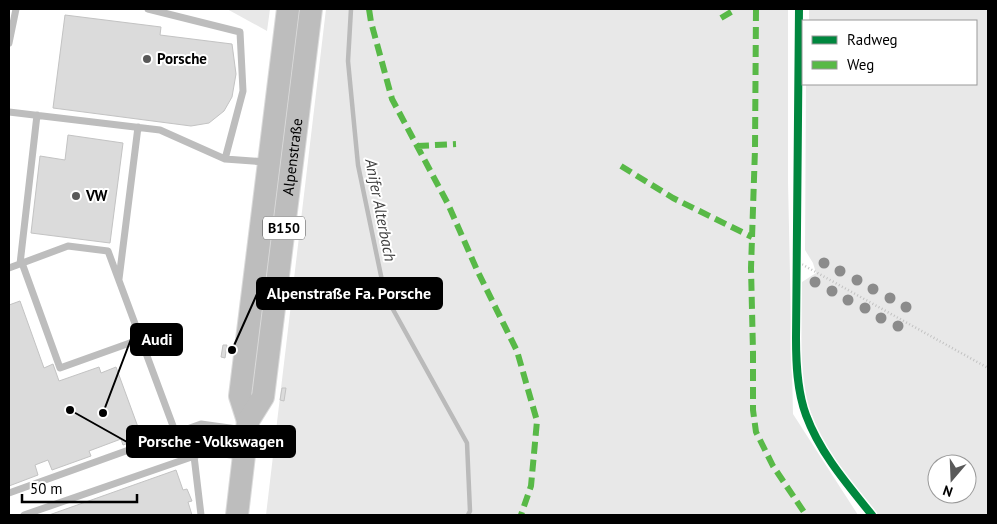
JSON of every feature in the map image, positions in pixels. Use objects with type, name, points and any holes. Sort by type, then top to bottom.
[{"type":"main road","name":"Alpenstraße","points":[[248,426],[240,396],[288,9]]},
{"type":"main road","name":"Alpenstraße","points":[[237,515],[248,426],[263,397],[311,9]]},
{"type":"lane","points":[[9,43],[16,9]]},
{"type":"lane","points":[[148,9],[240,32],[243,91],[225,159]]},
{"type":"lane","points":[[9,112],[160,130],[225,159],[269,162]]},
{"type":"lane","points":[[37,115],[21,264],[60,368],[140,339]]},
{"type":"lane","points":[[119,282],[138,127]]},
{"type":"lane","points":[[9,268],[68,246],[108,251],[176,434]]},
{"type":"lane","points":[[9,493],[201,424],[248,426]]},
{"type":"lane","points":[[24,515],[206,452],[244,456]]},
{"type":"lane","points":[[194,456],[202,515]]},
{"type":"path","points":[[796,261],[988,368]]},
{"type":"shaded area","points":[[227,9],[270,9],[267,31]]},
{"type":"shaded area","points":[[326,9],[788,9],[788,182],[793,414],[858,515],[266,515]]},
{"type":"shaded area","points":[[809,9],[988,9],[988,515],[877,515],[832,457],[812,418],[803,385],[801,368],[802,282],[816,273],[813,263],[805,250],[806,85],[977,85],[977,20],[809,20]]},
{"type":"building","name":"Porsche","points":[[65,15],[161,27],[160,35],[232,44],[236,74],[232,97],[224,111],[209,123],[191,126],[53,108]]},
{"type":"building","name":"VW","points":[[68,135],[123,143],[110,243],[31,233],[40,156],[65,160]]},
{"type":"building","points":[[20,301],[44,368],[53,364],[59,381],[99,367],[101,373],[116,367],[142,438],[123,445],[121,439],[89,451],[91,456],[52,470],[48,460],[35,465],[38,475],[9,486],[9,305]]},
{"type":"building","points":[[223,345],[227,345],[225,358],[221,357]]},
{"type":"building","points":[[282,388],[286,388],[284,401],[280,400]]},
{"type":"building","points":[[176,470],[183,490],[187,489],[192,501],[188,502],[192,515],[49,515]]},
{"type":"waterway","name":"Anifer Alterbach","points":[[351,9],[348,61],[358,165],[385,295],[467,443],[470,511],[468,515]]},
{"type":"marked path","points":[[369,9],[392,99],[448,204],[477,270],[517,351],[537,421],[531,486],[521,515]]},
{"type":"marked path","points":[[721,18],[736,9]]},
{"type":"marked path","points":[[756,9],[755,149],[751,268],[753,410],[756,432],[773,466],[806,515]]},
{"type":"marked path","points":[[417,146],[456,144]]},
{"type":"marked path","points":[[621,166],[673,198],[752,237]]},
{"type":"cycle path","points":[[799,9],[796,338],[799,387],[806,415],[826,455],[872,515]]},
{"type":"place","name":"Porsche","points":[[147,59]]},
{"type":"place","name":"VW","points":[[76,196]]},
{"type":"place","name":"Alpenstraße Fa. Porsche","points":[[232,350]]},
{"type":"place","name":"Porsche - Volkswagen","points":[[70,410]]},
{"type":"place","name":"Audi","points":[[103,413]]}]
